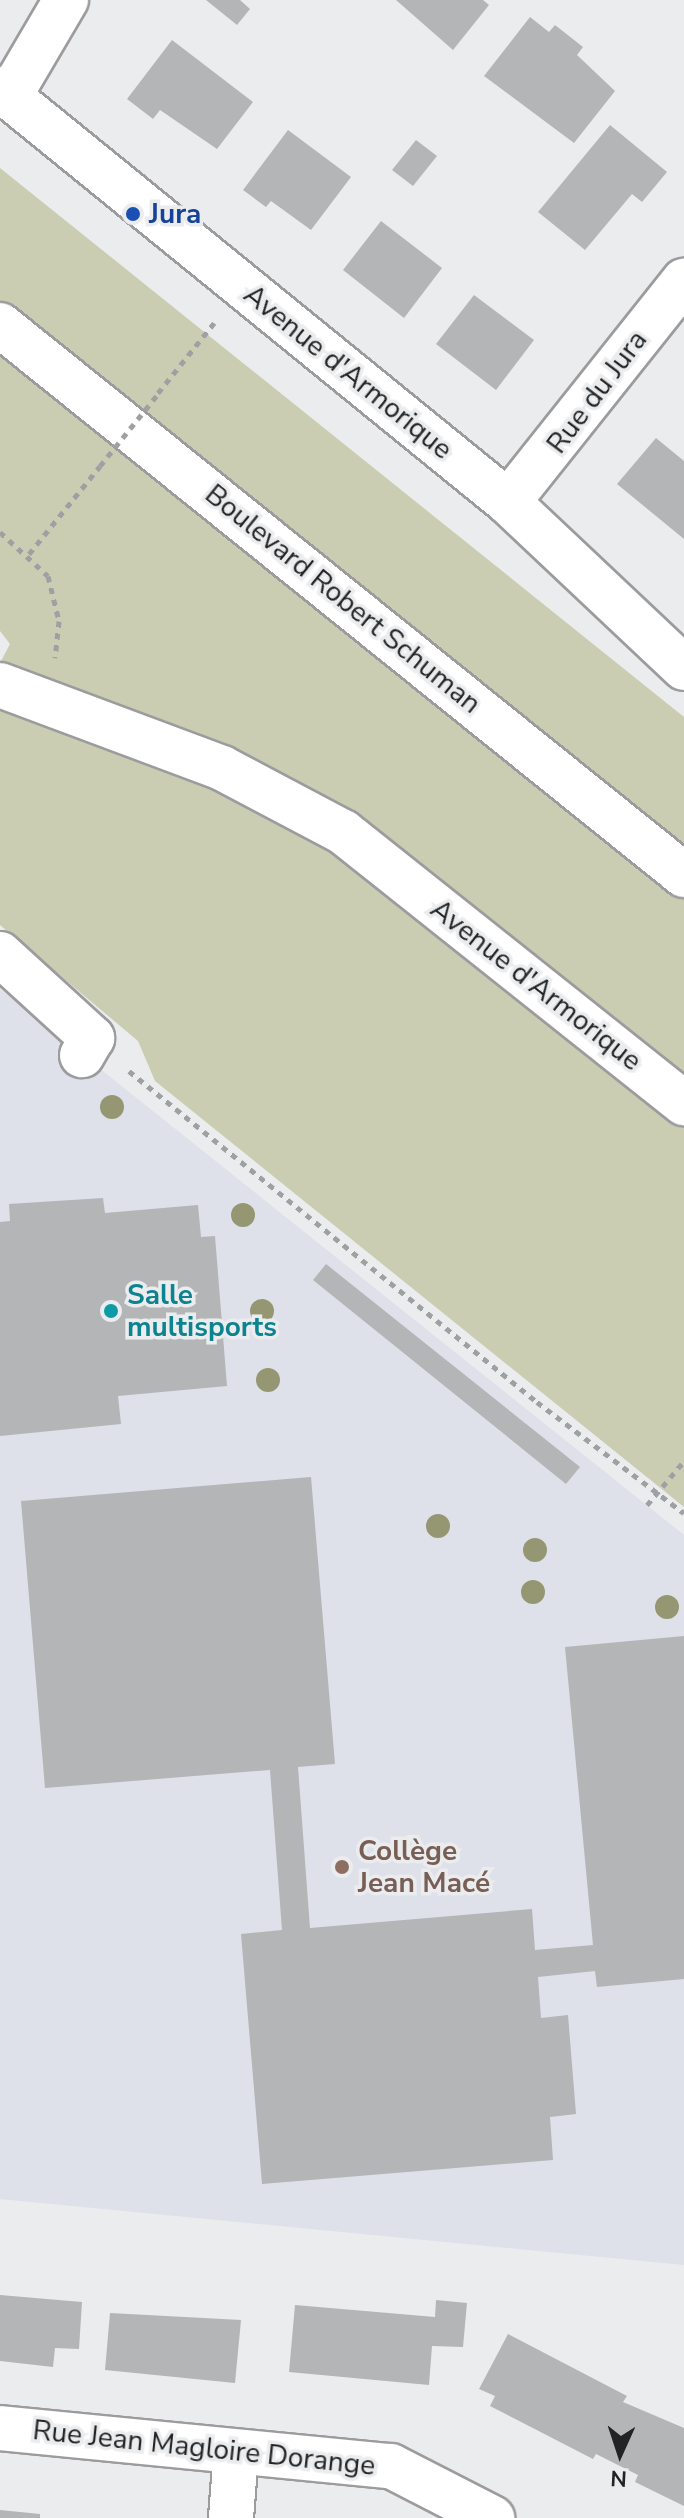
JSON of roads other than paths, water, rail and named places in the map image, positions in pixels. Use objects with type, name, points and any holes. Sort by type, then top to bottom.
[{"type":"street","points":[[5,93],[66,0]]},
{"type":"street","name":"Avenue d'Armorique","points":[[5,93],[508,502],[684,668]]},
{"type":"street","name":"Rue du Jura","points":[[508,502],[684,281]]},
{"type":"street","name":"Boulevard Robert Schuman","points":[[0,325],[684,875]]},
{"type":"street","name":"Avenue d'Armorique","points":[[0,685],[222,768],[343,832],[684,1103]]},
{"type":"street","points":[[0,954],[87,1046]]},
{"type":"street","name":"Rue Jean Magloire Dorange","points":[[0,2428],[391,2466],[492,2518]]},
{"type":"street","points":[[231,2518],[236,2452]]},
{"type":"place","name":"Jura","points":[[133,214]]},
{"type":"place","name":"Salle multisports","points":[[111,1311]]},
{"type":"place","name":"Collège Jean Macé","points":[[342,1867]]}]
